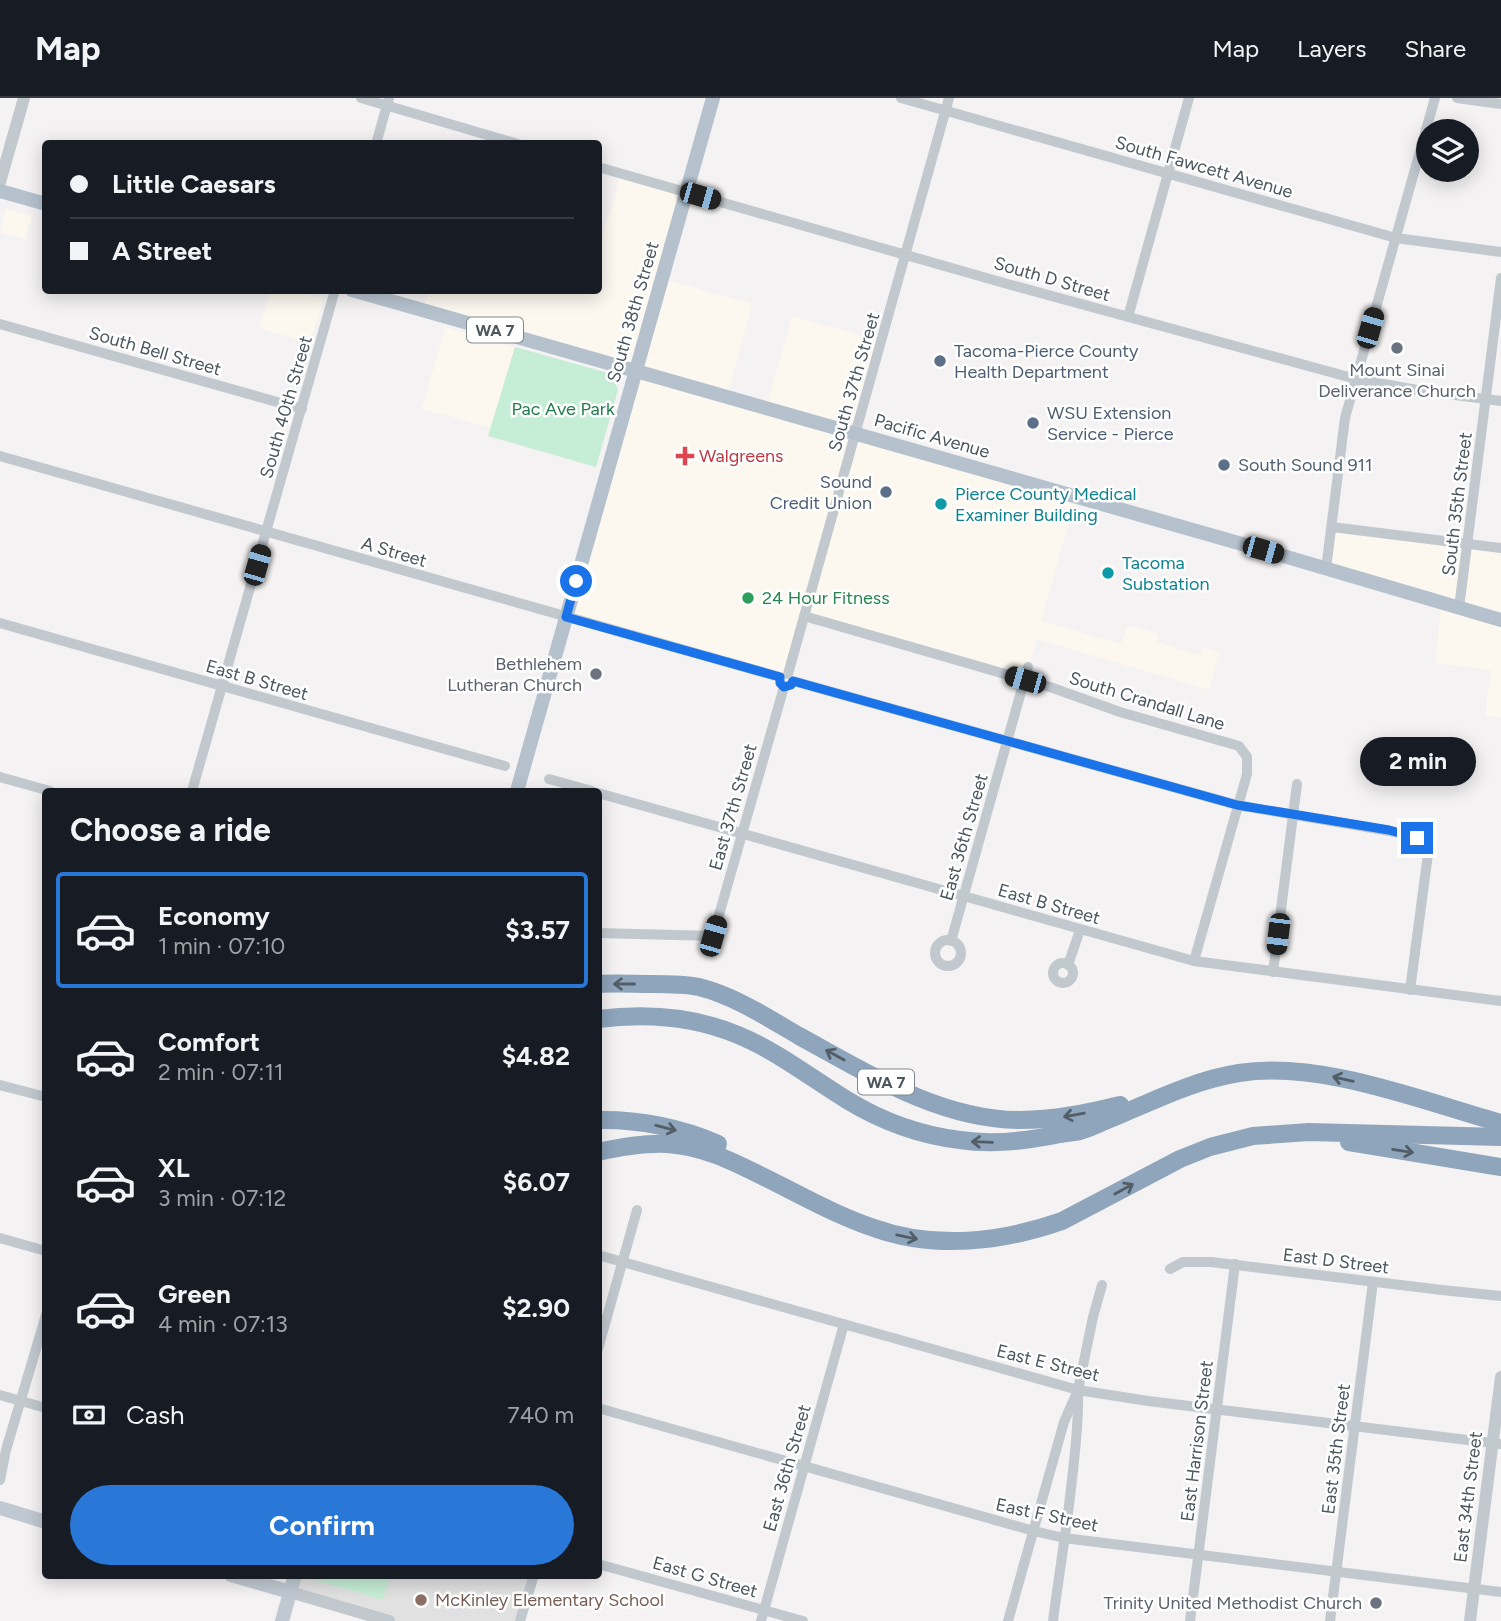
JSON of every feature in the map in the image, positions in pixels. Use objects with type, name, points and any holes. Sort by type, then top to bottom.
[{"type":"highway","name":"WA 7","points":[[602,984],[683,985],[714,992],[746,1006],[896,1087],[942,1106],[985,1117],[1020,1120],[1091,1112],[1212,1078],[1239,1072],[1276,1070],[1330,1077],[1498,1115]]},
{"type":"highway","points":[[602,1019],[662,1016],[693,1020],[721,1028],[766,1048],[848,1101],[905,1129],[964,1141],[1018,1141],[1080,1131],[1187,1087]]},
{"type":"highway","points":[[602,1120],[641,1122],[714,1142],[739,1153],[842,1216]]},
{"type":"highway","points":[[1287,1132],[1501,1167]]},
{"type":"highway","points":[[602,1151],[639,1144],[668,1144],[696,1149],[719,1155],[842,1216],[874,1228],[921,1240],[961,1241],[1000,1237],[1062,1221],[1181,1158],[1253,1136],[1287,1132],[1501,1137]]},
{"type":"main road","name":"South 38th Street","points":[[518,788],[713,98]]},
{"type":"main road","points":[[0,191],[42,203]]},
{"type":"main road","name":"Pacific Avenue","points":[[366,294],[1501,620]]},
{"type":"main road","points":[[0,1508],[42,1520]]},
{"type":"main road","points":[[245,1579],[290,1592]]},
{"type":"main road","points":[[282,1621],[294,1579]]},
{"type":"street","points":[[0,182],[24,98]]},
{"type":"street","points":[[361,98],[388,102],[506,140]]},
{"type":"street","name":"South Fawcett Avenue","points":[[901,98],[1396,238],[1501,252]]},
{"type":"street","name":"South 37th Street","points":[[786,680],[949,98]]},
{"type":"street","points":[[1128,317],[1189,98]]},
{"type":"street","points":[[1326,569],[1345,418],[1435,98]]},
{"type":"street","points":[[1457,98],[1501,104]]},
{"type":"street","points":[[377,140],[388,102]]},
{"type":"street","name":"South D Street","points":[[602,168],[1356,379],[1501,401]]},
{"type":"street","name":"South 35th Street","points":[[1460,608],[1501,278]]},
{"type":"street","name":"South 40th Street","points":[[193,788],[334,294]]},
{"type":"street","name":"South Bell Street","points":[[0,324],[302,409]]},
{"type":"street","name":"A Street","points":[[0,456],[786,680],[1237,805],[1402,832],[1420,840],[1428,853],[1410,989]]},
{"type":"street","points":[[1332,527],[1501,548]]},
{"type":"street","name":"South Crandall Lane","points":[[804,617],[1025,680],[1120,712],[1239,746],[1246,754],[1248,768],[1237,805]]},
{"type":"street","name":"East B Street","points":[[0,623],[505,766]]},
{"type":"street","name":"East 36th Street","points":[[951,941],[1028,667]]},
{"type":"street","name":"East 37th Street","points":[[602,933],[713,936],[786,680]]},
{"type":"street","points":[[0,777],[42,789]]},
{"type":"street","points":[[549,779],[581,788]]},
{"type":"street","points":[[1273,972],[1297,784]]},
{"type":"street","name":"East B Street","points":[[602,794],[1194,961],[1501,1001]]},
{"type":"street","points":[[1194,961],[1237,805]]},
{"type":"street","points":[[1068,965],[1080,930]]},
{"type":"street","points":[[0,1085],[42,1096]]},
{"type":"street","points":[[602,1335],[637,1210]]},
{"type":"street","points":[[0,1238],[42,1250]]},
{"type":"street","name":"East E Street","points":[[602,1256],[1077,1390],[1497,1444]]},
{"type":"street","name":"East D Street","points":[[1170,1269],[1188,1261],[1236,1264],[1501,1296]]},
{"type":"street","name":"East Harrison Street","points":[[1190,1621],[1236,1264]]},
{"type":"street","name":"East 35th Street","points":[[1330,1621],[1373,1282]]},
{"type":"street","points":[[1008,1621],[1064,1422],[1077,1390],[1102,1285]]},
{"type":"street","name":"East 36th Street","points":[[761,1621],[844,1324]]},
{"type":"street","points":[[0,1480],[6,1450],[42,1328]]},
{"type":"street","name":"East 34th Street","points":[[1470,1621],[1497,1444],[1501,1377]]},
{"type":"street","points":[[1053,1621],[1078,1422],[1077,1390]]},
{"type":"street","points":[[0,1395],[42,1407]]},
{"type":"street","name":"East F Street","points":[[602,1409],[1064,1538],[1501,1592]]},
{"type":"street","name":"East G Street","points":[[602,1564],[803,1621]]},
{"type":"street","points":[[520,1621],[533,1579]]},
{"type":"street","points":[[290,1592],[389,1621]]},
{"type":"shaded area","points":[[621,173],[687,193],[663,279],[752,304],[727,397],[766,408],[792,316],[882,341],[856,433],[1076,497],[1041,621],[1121,644],[1128,625],[1159,634],[1157,642],[1200,655],[1203,647],[1219,652],[1209,690],[1037,639],[1025,680],[804,617],[786,679],[566,617],[637,371],[423,310],[428,294],[602,294],[602,240]]},
{"type":"shaded area","points":[[6,209],[32,216],[25,239],[0,232]]},
{"type":"shaded area","points":[[269,294],[307,294],[324,299],[310,343],[259,328]]},
{"type":"shaded area","points":[[445,327],[515,347],[491,428],[422,409]]},
{"type":"shaded area","points":[[1332,527],[1501,548],[1501,717],[1485,716],[1491,670],[1435,663],[1442,603],[1326,569]]},
{"type":"shaded area","name":"McKinley Elementary School","points":[[294,1579],[533,1579],[520,1621],[389,1621],[290,1592]]},
{"type":"green space","name":"Pac Ave Park","points":[[515,347],[608,373],[607,379],[615,382],[618,390],[596,467],[488,436]]},
{"type":"green space","points":[[314,1579],[389,1579],[383,1600]]},
{"type":"place","name":"Mount Sinai Deliverance Church","points":[[1397,348]]},
{"type":"place","name":"Tacoma-Pierce County Health Department","points":[[940,361]]},
{"type":"place","name":"WSU Extension Service - Pierce","points":[[1033,423]]},
{"type":"place","name":"Walgreens","points":[[685,456]]},
{"type":"place","name":"South Sound 911","points":[[1224,465]]},
{"type":"place","name":"Sound Credit Union","points":[[886,492]]},
{"type":"place","name":"Pierce County Medical Examiner Building","points":[[941,504]]},
{"type":"place","name":"Tacoma Substation","points":[[1108,573]]},
{"type":"place","name":"24 Hour Fitness","points":[[748,598]]},
{"type":"place","name":"Bethlehem Lutheran Church","points":[[596,674]]},
{"type":"place","name":"McKinley Elementary School","points":[[421,1600]]},
{"type":"place","name":"Trinity United Methodist Church","points":[[1376,1603]]},
{"type":"route","points":[[576,581],[566,617],[780,677],[780,683],[784,687],[791,685],[793,681],[1237,805],[1389,830],[1417,838]]}]
